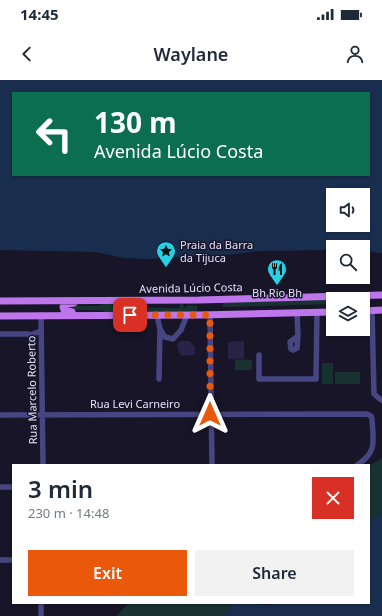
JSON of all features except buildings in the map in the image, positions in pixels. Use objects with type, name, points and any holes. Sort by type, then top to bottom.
[{"type":"main road","name":"Avenida Lúcio Costa","points":[[0,301],[199,300],[382,295]]},
{"type":"main road","points":[[89,316],[66,311],[63,308],[66,304],[94,300]]},
{"type":"main road","points":[[372,311],[382,310]]},
{"type":"main road","points":[[0,316],[210,315],[326,312]]},
{"type":"street","points":[[372,311],[374,394],[381,400]]},
{"type":"street","points":[[258,355],[259,379],[316,379],[317,312]]},
{"type":"street","points":[[297,313],[298,336]]},
{"type":"street","name":"Rua Marcelo Roberto","points":[[41,315],[42,464]]},
{"type":"street","points":[[157,315],[160,329],[159,379]]},
{"type":"street","points":[[160,329],[165,337],[169,340],[173,339],[181,330],[187,315]]},
{"type":"street","points":[[210,315],[210,414],[212,464]]},
{"type":"street","points":[[0,334],[30,335],[41,331]]},
{"type":"street","points":[[30,335],[31,348]]},
{"type":"street","name":"Rua Levi Carneiro","points":[[0,415],[367,414],[371,416],[372,419],[373,449],[370,454],[358,464]]},
{"type":"street","points":[[0,486],[12,486]]},
{"type":"street","points":[[0,560],[12,560]]},
{"type":"street","points":[[41,604],[41,616]]},
{"type":"green space","points":[[326,299],[326,304],[223,307],[223,302]]},
{"type":"green space","points":[[110,303],[115,308],[138,308],[139,304],[143,308],[179,308],[180,304],[183,304],[184,308],[188,305],[197,306],[197,312],[106,312],[98,310],[69,310],[67,307],[98,306]]},
{"type":"green space","points":[[235,359],[252,360],[252,370],[235,370]]},
{"type":"green space","points":[[322,363],[333,363],[333,384],[322,384]]},
{"type":"green space","points":[[335,372],[360,372],[360,384],[335,384]]},
{"type":"green space","points":[[382,458],[382,512],[370,521],[370,465]]},
{"type":"green space","points":[[127,604],[233,604],[227,613],[218,616],[117,616]]},
{"type":"water","points":[[0,80],[382,80],[382,253],[370,252],[370,240],[326,240],[326,250],[258,251],[237,254],[148,259],[124,258],[96,252],[0,250]]},
{"type":"water","points":[[382,512],[382,616],[218,616],[227,613],[233,604],[370,604],[370,521]]},
{"type":"place","name":"Praia da Barra da Tijuca","points":[[166,268]]},
{"type":"place","name":"Bh Rio Bh","points":[[277,286]]},
{"type":"route","points":[[130,315],[210,315],[210,414]]}]
